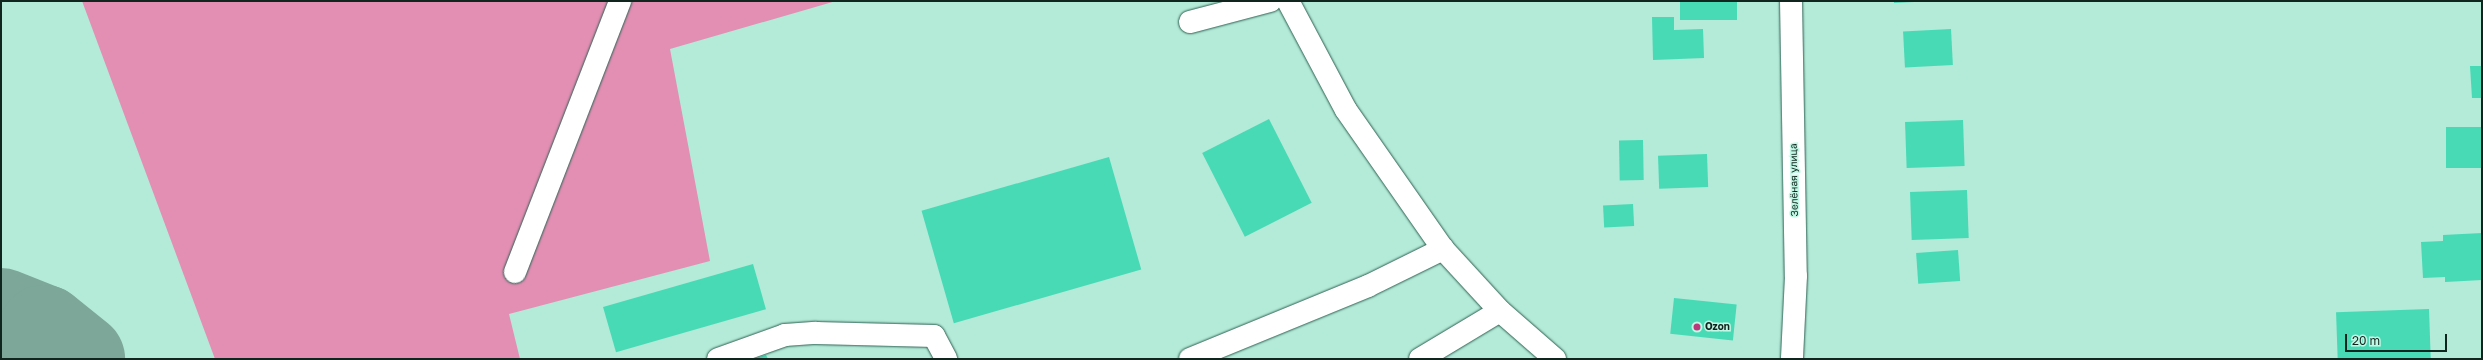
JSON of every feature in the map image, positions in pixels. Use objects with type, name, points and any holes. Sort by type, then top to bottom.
[{"type":"main road","points":[[516,272],[620,1]]},
{"type":"main road","points":[[1190,22],[1270,1]]},
{"type":"main road","points":[[1288,1],[1346,110],[1443,249],[1500,311],[1555,359]]},
{"type":"main road","name":"Зелёная улица","points":[[1791,1],[1796,276],[1792,359]]},
{"type":"main road","points":[[1190,359],[1368,286],[1443,249]]},
{"type":"main road","points":[[1420,359],[1500,311]]},
{"type":"main road","points":[[718,359],[785,335],[816,333],[934,336],[946,359]]},
{"type":"shaded area","points":[[82,1],[836,1],[670,49],[710,261],[509,314],[520,359],[215,359]]},
{"type":"building","points":[[1680,1],[1737,1],[1737,20],[1680,20]]},
{"type":"building","points":[[1894,1],[1914,1],[1914,2],[1894,3]]},
{"type":"building","points":[[1652,17],[1674,17],[1674,30],[1703,29],[1704,58],[1653,60]]},
{"type":"building","points":[[1951,29],[1953,65],[1905,67],[1903,32]]},
{"type":"building","points":[[2470,66],[2482,66],[2482,98],[2472,98]]},
{"type":"building","points":[[1269,119],[1312,203],[1245,237],[1202,153]]},
{"type":"building","points":[[1963,120],[1965,166],[1907,168],[1905,122]]},
{"type":"building","points":[[2446,127],[2482,127],[2482,168],[2446,168]]},
{"type":"building","points":[[1619,140],[1643,140],[1644,180],[1620,180]]},
{"type":"building","points":[[1707,154],[1708,187],[1659,189],[1658,156]]},
{"type":"building","points":[[1109,157],[1141,269],[954,323],[922,211]]},
{"type":"building","points":[[1967,190],[1969,238],[1912,240],[1910,192]]},
{"type":"building","points":[[1633,204],[1634,226],[1604,228],[1603,206]]},
{"type":"building","points":[[2482,233],[2482,280],[2445,282],[2445,277],[2423,278],[2421,242],[2443,241],[2443,235]]},
{"type":"building","points":[[1958,250],[1960,281],[1918,284],[1916,253]]},
{"type":"building","points":[[753,264],[766,309],[616,352],[603,307]]},
{"type":"building","points":[[1674,298],[1737,305],[1733,340],[1670,334]]},
{"type":"building","points":[[2429,309],[2431,359],[2338,359],[2336,312]]},
{"type":"building","points":[[766,355],[768,359],[753,359]]},
{"type":"taxiway","points":[[1,314],[44,331],[79,359]]},
{"type":"place","name":"Ozon","points":[[1697,327]]}]
